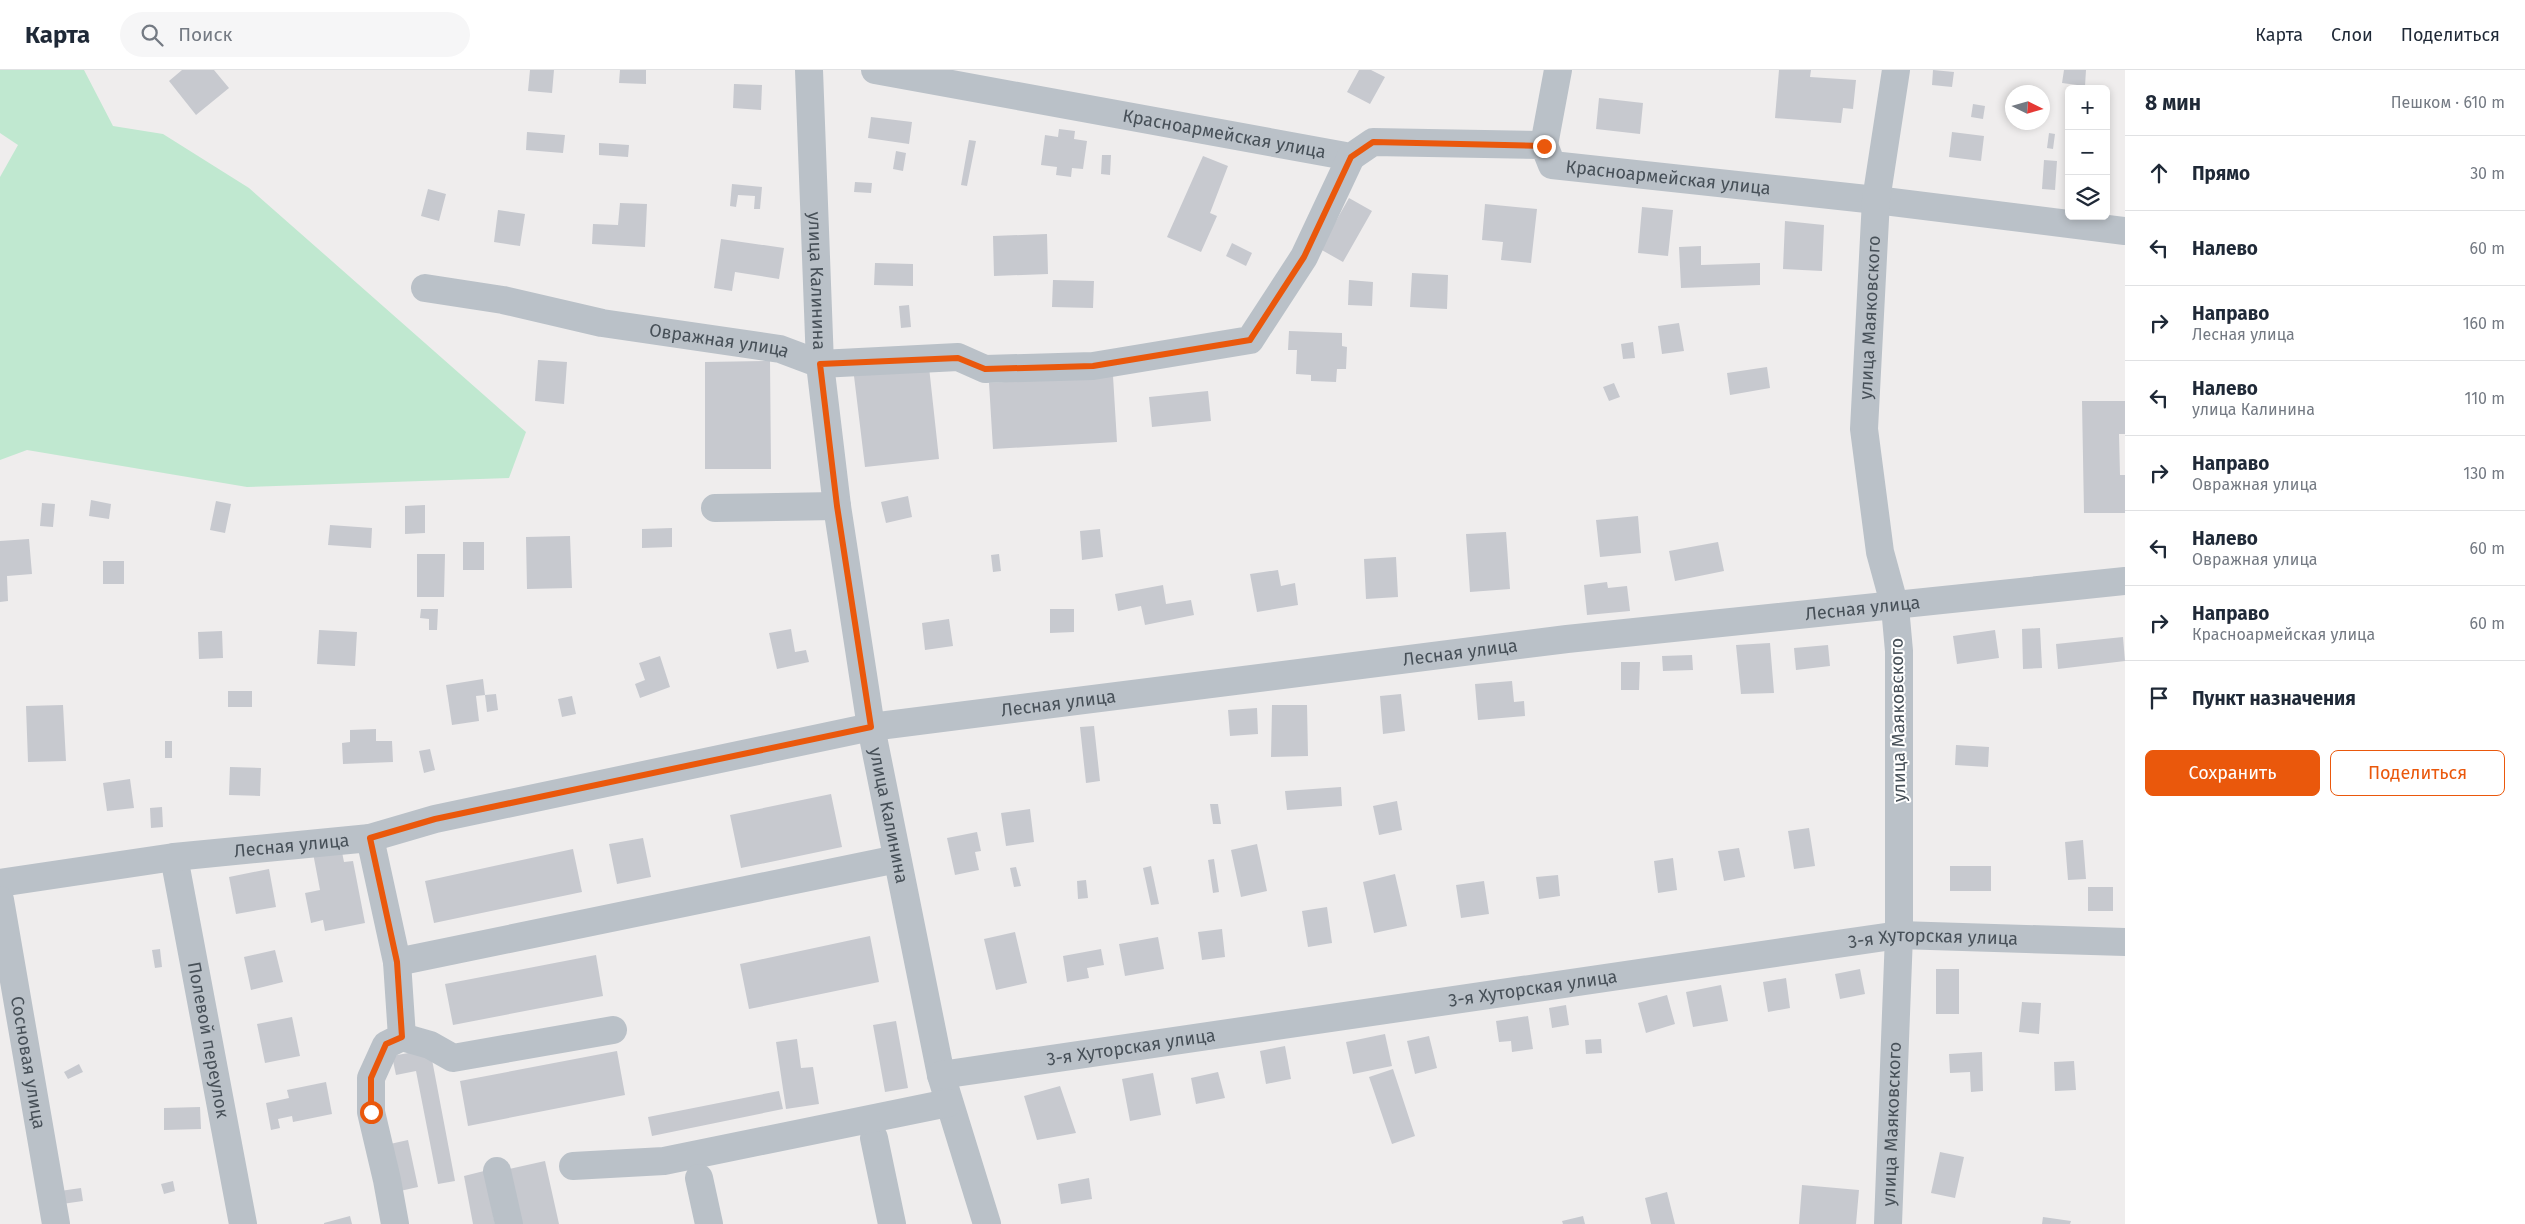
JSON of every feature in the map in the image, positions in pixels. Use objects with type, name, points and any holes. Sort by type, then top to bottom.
[{"type":"street","name":"улица Калинина","points":[[809,70],[820,364],[837,506],[871,727],[941,1075],[948,1103],[987,1224]]},
{"type":"street","name":"Красноармейская улица","points":[[875,70],[1351,157],[1373,142],[1544,146],[1552,165],[1876,200],[2125,231]]},
{"type":"street","points":[[1544,146],[1558,70]]},
{"type":"street","name":"улица Маяковского","points":[[1888,1224],[1899,936],[1898,651],[1896,607],[1880,552],[1864,429],[1876,200],[1896,70]]},
{"type":"street","name":"Овражная улица","points":[[425,288],[503,300],[602,323],[780,349],[820,364],[958,358],[985,369],[1093,366],[1250,340],[1304,257],[1351,157]]},
{"type":"street","points":[[715,508],[837,506]]},
{"type":"street","name":"Лесная улица","points":[[0,883],[174,857],[370,838],[435,819],[871,727],[1567,639],[1896,607],[2125,581]]},
{"type":"street","points":[[370,838],[397,962],[402,1037]]},
{"type":"street","name":"Полевой переулок","points":[[174,857],[243,1224]]},
{"type":"street","points":[[397,962],[897,859]]},
{"type":"street","name":"Сосновая улица","points":[[0,900],[56,1224]]},
{"type":"street","name":"3-я Хуторская улица","points":[[941,1075],[1899,936],[2125,942]]},
{"type":"street","points":[[395,1224],[371,1112],[371,1078],[386,1044],[402,1037],[430,1045],[453,1058],[613,1030]]},
{"type":"street","points":[[572,1166],[664,1161],[948,1103]]},
{"type":"street","points":[[874,1138],[892,1224]]},
{"type":"street","points":[[497,1170],[509,1224]]},
{"type":"street","points":[[699,1178],[709,1224]]},
{"type":"green space","points":[[0,70],[84,70],[113,126],[163,134],[249,188],[526,432],[509,478],[247,487],[27,450],[0,460],[0,177],[18,145],[0,133]]},
{"type":"building","points":[[182,70],[214,70],[229,88],[196,115],[169,81]]},
{"type":"building","points":[[530,70],[554,70],[552,93],[528,91]]},
{"type":"building","points":[[620,70],[646,70],[646,84],[619,83]]},
{"type":"building","points":[[1359,70],[1371,70],[1385,77],[1370,104],[1347,92]]},
{"type":"building","points":[[1779,70],[1811,70],[1810,77],[1856,80],[1853,109],[1843,108],[1841,123],[1775,118]]},
{"type":"building","points":[[1933,70],[1954,72],[1952,87],[1932,85]]},
{"type":"building","points":[[2064,70],[2086,70],[2085,85],[2062,83]]},
{"type":"building","points":[[734,84],[762,85],[761,110],[733,108]]},
{"type":"building","points":[[1599,98],[1643,103],[1640,134],[1596,129]]},
{"type":"building","points":[[1973,104],[1985,106],[1983,119],[1971,117]]},
{"type":"building","points":[[871,117],[912,122],[909,144],[868,138]]},
{"type":"building","points":[[1059,129],[1075,131],[1074,139],[1087,141],[1083,169],[1072,168],[1071,177],[1056,175],[1057,167],[1041,165],[1045,135],[1058,137]]},
{"type":"building","points":[[527,132],[565,135],[563,153],[526,150]]},
{"type":"building","points":[[1952,132],[1984,136],[1981,161],[1949,157]]},
{"type":"building","points":[[2049,133],[2055,134],[2053,149],[2047,148]]},
{"type":"building","points":[[969,140],[976,141],[967,186],[961,185]]},
{"type":"building","points":[[599,143],[629,145],[628,157],[599,155]]},
{"type":"building","points":[[896,151],[906,153],[903,171],[893,169]]},
{"type":"building","points":[[1102,155],[1111,155],[1110,175],[1101,174]]},
{"type":"building","points":[[1203,156],[1228,166],[1210,213],[1217,216],[1201,252],[1167,237]]},
{"type":"building","points":[[2044,160],[2057,161],[2055,190],[2042,189]]},
{"type":"building","points":[[855,182],[872,183],[871,193],[854,192]]},
{"type":"building","points":[[732,184],[762,187],[760,209],[754,209],[755,196],[738,195],[736,207],[730,206]]},
{"type":"building","points":[[428,189],[446,194],[439,221],[421,216]]},
{"type":"building","points":[[1349,198],[1372,211],[1343,262],[1320,249]]},
{"type":"building","points":[[620,203],[647,204],[645,247],[592,244],[593,224],[618,225]]},
{"type":"building","points":[[1485,204],[1537,209],[1531,263],[1501,260],[1503,242],[1482,240]]},
{"type":"building","points":[[1642,207],[1673,210],[1668,256],[1638,253]]},
{"type":"building","points":[[498,210],[525,214],[520,246],[494,242]]},
{"type":"building","points":[[1785,221],[1824,225],[1822,271],[1783,269]]},
{"type":"building","points":[[1047,234],[1048,274],[994,276],[993,236]]},
{"type":"building","points":[[721,239],[784,248],[779,279],[735,272],[732,291],[714,288]]},
{"type":"building","points":[[1232,243],[1252,253],[1246,266],[1226,256]]},
{"type":"building","points":[[1701,246],[1701,265],[1760,263],[1760,285],[1681,288],[1679,247]]},
{"type":"building","points":[[875,263],[913,264],[913,286],[874,285]]},
{"type":"building","points":[[1412,273],[1448,275],[1447,309],[1410,307]]},
{"type":"building","points":[[1053,280],[1094,281],[1093,308],[1052,307]]},
{"type":"building","points":[[1349,280],[1373,282],[1372,306],[1348,305]]},
{"type":"building","points":[[909,305],[911,327],[901,328],[899,306]]},
{"type":"building","points":[[1679,323],[1684,351],[1662,354],[1658,326]]},
{"type":"building","points":[[1289,331],[1342,333],[1342,346],[1347,347],[1346,369],[1337,369],[1336,382],[1311,381],[1311,375],[1296,374],[1297,350],[1288,350]]},
{"type":"building","points":[[1633,342],[1635,358],[1623,359],[1621,344]]},
{"type":"building","points":[[538,360],[567,362],[564,404],[535,401]]},
{"type":"building","points":[[770,361],[771,469],[705,469],[705,362]]},
{"type":"building","points":[[929,367],[939,459],[865,467],[854,376]]},
{"type":"building","points":[[1767,367],[1770,388],[1730,395],[1727,373]]},
{"type":"building","points":[[1113,376],[1117,442],[993,449],[989,383]]},
{"type":"building","points":[[1614,383],[1620,397],[1609,401],[1603,387]]},
{"type":"building","points":[[1208,391],[1211,421],[1152,427],[1149,397]]},
{"type":"building","points":[[2082,401],[2125,401],[2125,434],[2119,434],[2120,475],[2125,475],[2125,513],[2084,513]]},
{"type":"building","points":[[908,496],[912,517],[886,523],[881,502]]},
{"type":"building","points":[[91,500],[111,504],[109,519],[89,516]]},
{"type":"building","points":[[216,501],[231,504],[225,533],[210,530]]},
{"type":"building","points":[[42,503],[55,504],[53,527],[40,526]]},
{"type":"building","points":[[425,505],[425,533],[405,534],[405,506]]},
{"type":"building","points":[[1638,516],[1641,553],[1600,557],[1596,520]]},
{"type":"building","points":[[330,525],[372,528],[371,548],[328,545]]},
{"type":"building","points":[[672,528],[672,547],[642,548],[642,529]]},
{"type":"building","points":[[1100,529],[1103,557],[1082,560],[1080,531]]},
{"type":"building","points":[[1506,532],[1510,589],[1470,592],[1466,534]]},
{"type":"building","points":[[570,536],[572,588],[527,589],[526,537]]},
{"type":"building","points":[[29,539],[32,574],[7,576],[8,601],[0,602],[0,541]]},
{"type":"building","points":[[463,542],[484,542],[484,570],[463,570]]},
{"type":"building","points":[[1718,542],[1724,571],[1675,581],[1669,551]]},
{"type":"building","points":[[417,554],[445,554],[444,597],[417,597]]},
{"type":"building","points":[[999,554],[1001,571],[993,572],[991,555]]},
{"type":"building","points":[[1396,557],[1398,597],[1366,599],[1364,559]]},
{"type":"building","points":[[103,561],[124,561],[124,584],[103,584]]},
{"type":"building","points":[[1278,570],[1281,586],[1295,583],[1298,605],[1257,612],[1250,574]]},
{"type":"building","points":[[1607,582],[1608,588],[1627,586],[1630,611],[1587,615],[1584,585]]},
{"type":"building","points":[[1163,585],[1166,604],[1191,600],[1194,615],[1145,625],[1141,606],[1118,611],[1115,594]]},
{"type":"building","points":[[421,609],[438,609],[437,630],[429,630],[429,619],[420,618]]},
{"type":"building","points":[[1050,609],[1074,609],[1074,632],[1050,633]]},
{"type":"building","points":[[949,619],[953,646],[925,650],[922,623]]},
{"type":"building","points":[[2040,628],[2042,668],[2023,669],[2022,629]]},
{"type":"building","points":[[791,629],[795,652],[806,650],[809,662],[777,669],[769,633]]},
{"type":"building","points":[[319,630],[357,632],[355,666],[317,664]]},
{"type":"building","points":[[1995,630],[1999,658],[1957,664],[1953,636]]},
{"type":"building","points":[[222,631],[223,658],[199,659],[198,632]]},
{"type":"building","points":[[2123,637],[2125,661],[2058,669],[2056,644]]},
{"type":"building","points":[[1770,643],[1774,693],[1741,694],[1736,645]]},
{"type":"building","points":[[1828,645],[1830,666],[1796,670],[1794,648]]},
{"type":"building","points":[[1692,655],[1693,670],[1663,671],[1662,656]]},
{"type":"building","points":[[660,656],[670,687],[640,698],[635,684],[645,680],[639,663]]},
{"type":"building","points":[[1621,662],[1640,662],[1639,690],[1621,690]]},
{"type":"building","points":[[483,679],[485,695],[476,696],[479,721],[452,725],[446,685]]},
{"type":"building","points":[[1512,681],[1514,702],[1524,701],[1525,716],[1478,720],[1475,684]]},
{"type":"building","points":[[228,691],[252,691],[252,707],[228,707]]},
{"type":"building","points":[[496,694],[498,710],[487,712],[485,695]]},
{"type":"building","points":[[1401,694],[1405,731],[1383,734],[1380,696]]},
{"type":"building","points":[[572,696],[576,714],[562,717],[558,699]]},
{"type":"building","points":[[63,705],[66,761],[28,762],[26,706]]},
{"type":"building","points":[[1272,705],[1307,705],[1308,756],[1271,757]]},
{"type":"building","points":[[1257,708],[1258,734],[1230,736],[1228,710]]},
{"type":"building","points":[[1094,726],[1100,781],[1086,783],[1080,727]]},
{"type":"building","points":[[376,729],[376,741],[392,741],[393,762],[343,764],[342,743],[350,742],[350,730]]},
{"type":"building","points":[[165,741],[172,741],[172,758],[165,758]]},
{"type":"building","points":[[1956,745],[1989,747],[1988,767],[1955,765]]},
{"type":"building","points":[[430,749],[435,770],[424,773],[419,751]]},
{"type":"building","points":[[230,767],[261,768],[260,796],[229,795]]},
{"type":"building","points":[[130,779],[134,808],[107,811],[103,783]]},
{"type":"building","points":[[1341,787],[1342,806],[1287,810],[1285,791]]},
{"type":"building","points":[[831,794],[842,847],[741,868],[730,815]]},
{"type":"building","points":[[1397,801],[1402,830],[1379,835],[1373,806]]},
{"type":"building","points":[[1210,804],[1218,804],[1221,824],[1213,824]]},
{"type":"building","points":[[162,807],[163,827],[151,828],[150,808]]},
{"type":"building","points":[[1030,809],[1034,842],[1006,846],[1001,813]]},
{"type":"building","points":[[1809,828],[1815,866],[1794,869],[1788,831]]},
{"type":"building","points":[[977,832],[981,851],[975,852],[979,870],[955,875],[947,838]]},
{"type":"building","points":[[643,838],[651,877],[617,884],[609,844]]},
{"type":"building","points":[[2083,840],[2086,879],[2068,880],[2065,842]]},
{"type":"building","points":[[1257,844],[1267,891],[1241,897],[1231,850]]},
{"type":"building","points":[[341,847],[344,862],[353,861],[365,923],[325,931],[323,920],[311,923],[305,893],[320,890],[313,853]]},
{"type":"building","points":[[1739,848],[1745,877],[1724,881],[1718,851]]},
{"type":"building","points":[[573,849],[582,892],[434,923],[425,881]]},
{"type":"building","points":[[1673,858],[1677,890],[1658,893],[1654,861]]},
{"type":"building","points":[[1214,859],[1219,892],[1213,893],[1208,860]]},
{"type":"building","points":[[1151,866],[1159,904],[1151,905],[1143,868]]},
{"type":"building","points":[[1950,866],[1991,866],[1991,891],[1950,891]]},
{"type":"building","points":[[1016,867],[1021,886],[1014,887],[1010,868]]},
{"type":"building","points":[[269,869],[276,907],[236,914],[229,877]]},
{"type":"building","points":[[1395,874],[1407,926],[1374,933],[1363,882]]},
{"type":"building","points":[[1558,875],[1560,896],[1539,899],[1536,877]]},
{"type":"building","points":[[1086,880],[1088,898],[1078,899],[1077,881]]},
{"type":"building","points":[[1484,881],[1489,914],[1461,918],[1456,885]]},
{"type":"building","points":[[2088,887],[2113,887],[2113,911],[2088,911]]},
{"type":"building","points":[[1327,907],[1332,943],[1308,947],[1302,911]]},
{"type":"building","points":[[1222,929],[1225,957],[1202,960],[1198,932]]},
{"type":"building","points":[[1015,932],[1027,983],[996,990],[984,939]]},
{"type":"building","points":[[870,936],[879,982],[749,1009],[740,964]]},
{"type":"building","points":[[1158,937],[1164,969],[1125,976],[1119,944]]},
{"type":"building","points":[[160,949],[162,967],[155,968],[152,950]]},
{"type":"building","points":[[1101,949],[1104,965],[1087,968],[1089,978],[1067,982],[1063,956]]},
{"type":"building","points":[[275,950],[283,982],[251,990],[244,957]]},
{"type":"building","points":[[596,955],[603,996],[453,1025],[445,984]]},
{"type":"building","points":[[1860,969],[1865,994],[1840,999],[1835,974]]},
{"type":"building","points":[[1936,969],[1959,969],[1959,1014],[1936,1014]]},
{"type":"building","points":[[1786,978],[1790,1008],[1768,1012],[1763,982]]},
{"type":"building","points":[[1721,985],[1728,1021],[1693,1027],[1686,992]]},
{"type":"building","points":[[1667,995],[1675,1024],[1646,1033],[1638,1003]]},
{"type":"building","points":[[2022,1002],[2041,1003],[2039,1034],[2019,1032]]},
{"type":"building","points":[[1566,1005],[1569,1025],[1552,1028],[1549,1008]]},
{"type":"building","points":[[1528,1016],[1533,1049],[1512,1052],[1511,1041],[1499,1042],[1496,1021]]},
{"type":"building","points":[[292,1017],[300,1056],[265,1063],[257,1024]]},
{"type":"building","points":[[896,1021],[908,1088],[885,1092],[873,1025]]},
{"type":"building","points":[[1385,1034],[1392,1066],[1353,1074],[1346,1042]]},
{"type":"building","points":[[1429,1036],[1437,1068],[1415,1074],[1407,1041]]},
{"type":"building","points":[[797,1039],[801,1068],[813,1067],[819,1104],[786,1109],[776,1042]]},
{"type":"building","points":[[1601,1039],[1602,1053],[1586,1054],[1585,1040]]},
{"type":"building","points":[[1285,1046],[1291,1079],[1266,1084],[1260,1051]]},
{"type":"building","points":[[430,1049],[455,1181],[438,1184],[416,1071],[396,1075],[392,1056]]},
{"type":"building","points":[[617,1051],[625,1095],[468,1126],[460,1081]]},
{"type":"building","points":[[1982,1052],[1983,1091],[1971,1092],[1970,1072],[1950,1073],[1949,1054]]},
{"type":"building","points":[[2074,1061],[2076,1090],[2055,1091],[2054,1062]]},
{"type":"building","points":[[79,1064],[83,1072],[68,1079],[64,1072]]},
{"type":"building","points":[[1393,1069],[1415,1136],[1392,1144],[1369,1077]]},
{"type":"building","points":[[1218,1072],[1225,1098],[1196,1104],[1191,1078]]},
{"type":"building","points":[[1153,1073],[1161,1115],[1130,1121],[1122,1079]]},
{"type":"building","points":[[326,1082],[332,1114],[293,1122],[292,1116],[278,1119],[280,1128],[271,1130],[266,1103],[289,1098],[287,1090]]},
{"type":"building","points":[[1060,1086],[1076,1133],[1037,1140],[1024,1096]]},
{"type":"building","points":[[779,1091],[783,1109],[652,1136],[648,1117]]},
{"type":"building","points":[[200,1107],[201,1129],[164,1130],[164,1108]]},
{"type":"building","points":[[408,1140],[418,1187],[400,1191],[390,1144]]},
{"type":"building","points":[[1940,1152],[1964,1157],[1955,1198],[1931,1193]]},
{"type":"building","points":[[545,1161],[559,1224],[517,1224],[505,1170]]},
{"type":"building","points":[[484,1171],[495,1224],[473,1224],[464,1176]]},
{"type":"building","points":[[1089,1178],[1092,1199],[1061,1204],[1058,1184]]},
{"type":"building","points":[[173,1181],[175,1191],[164,1194],[161,1184]]},
{"type":"building","points":[[1802,1185],[1859,1190],[1856,1224],[1799,1224]]},
{"type":"building","points":[[81,1188],[83,1201],[48,1206],[46,1193]]},
{"type":"building","points":[[1667,1192],[1675,1224],[1651,1224],[1645,1198]]},
{"type":"building","points":[[350,1216],[352,1224],[324,1224],[324,1223]]},
{"type":"building","points":[[1583,1216],[1585,1224],[1563,1224],[1562,1221]]},
{"type":"building","points":[[2043,1217],[2071,1221],[2070,1224],[2042,1224]]},
{"type":"route","points":[[371,1112],[371,1078],[386,1044],[402,1037],[397,962],[370,838],[435,819],[871,727],[837,506],[820,364],[958,358],[985,369],[1093,366],[1250,340],[1304,257],[1351,157],[1373,142],[1544,146]]}]
